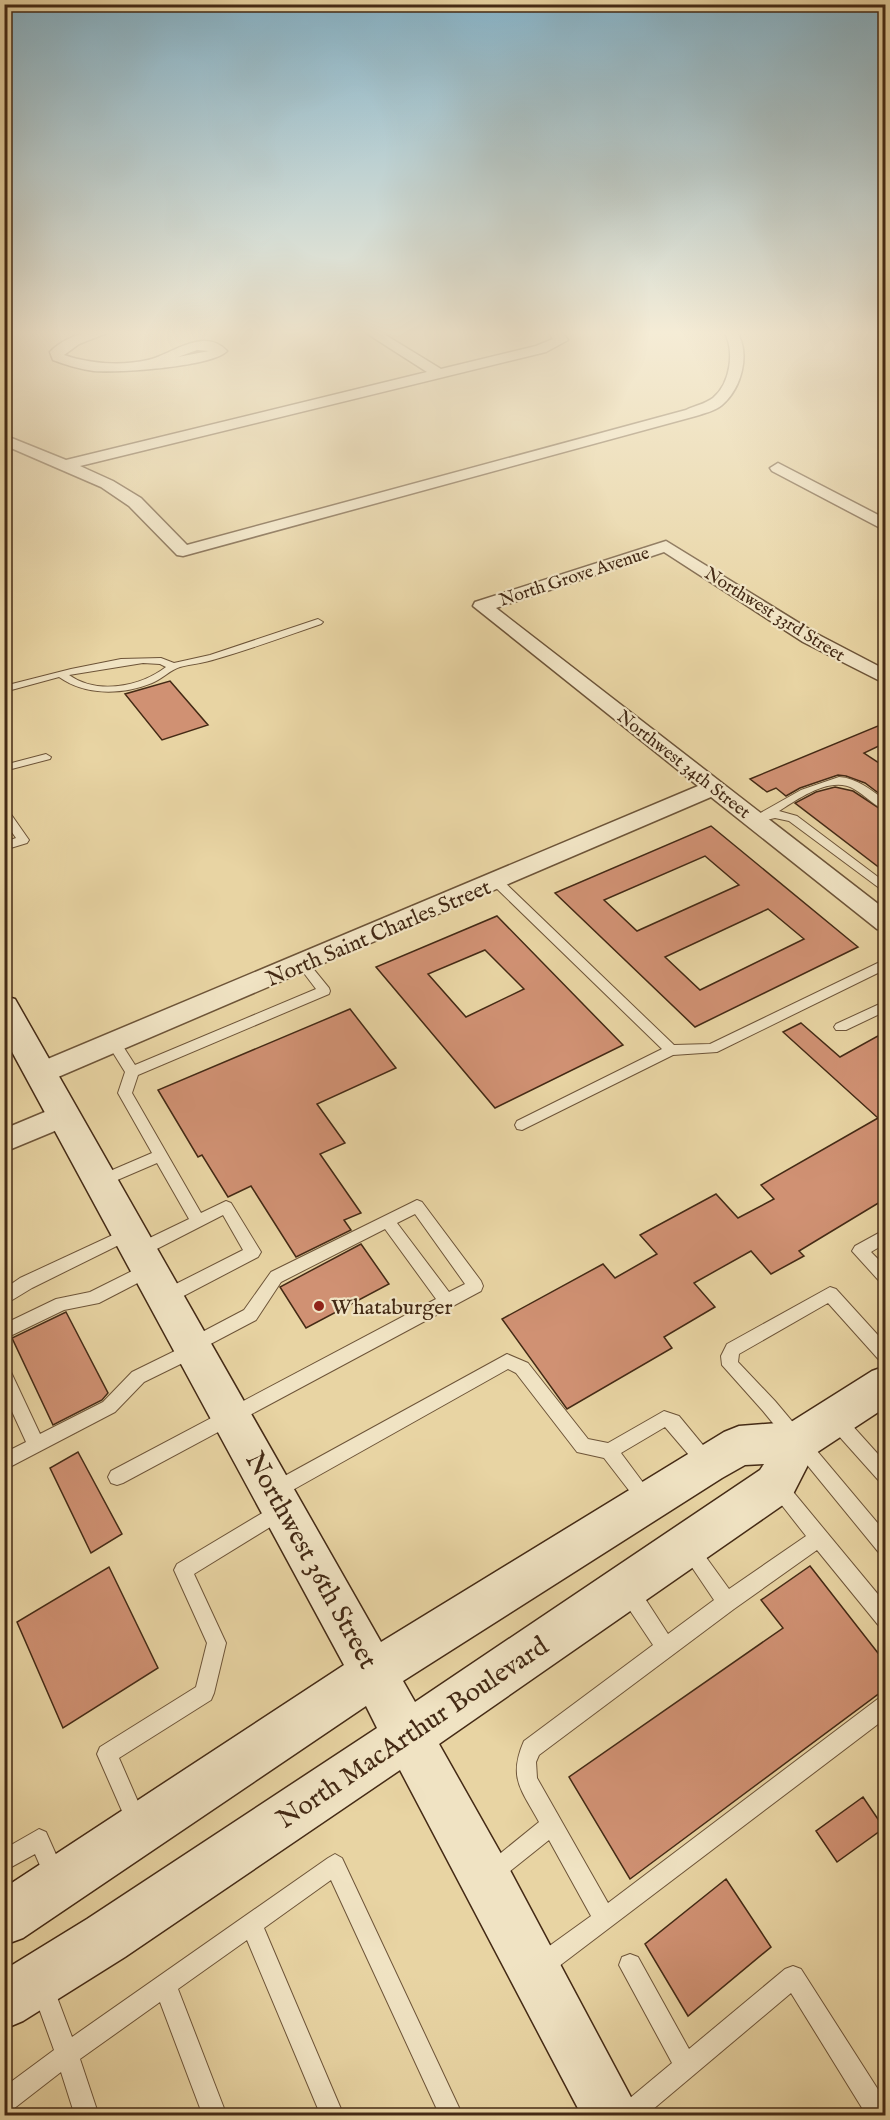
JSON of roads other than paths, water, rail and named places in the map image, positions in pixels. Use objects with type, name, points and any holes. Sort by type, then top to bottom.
[{"type":"main road","name":"Northwest 36th Street","points":[[4,1007],[279,1500],[486,1877],[613,2115]]},
{"type":"main road","points":[[4,1919],[374,1673],[707,1464],[739,1446],[816,1429],[885,1384]]},
{"type":"main road","name":"North MacArthur Boulevard","points":[[22,1991],[408,1736],[776,1485],[816,1429]]},
{"type":"street","points":[[66,465],[209,430]]},
{"type":"street","points":[[4,439],[107,484],[135,502],[183,551],[625,430]]},
{"type":"street","points":[[778,468],[885,526]]},
{"type":"street","name":"North Grove Avenue","points":[[482,606],[666,546]]},
{"type":"street","name":"Northwest 33rd Street","points":[[666,546],[810,638],[885,678]]},
{"type":"street","name":"Northwest 34th Street","points":[[482,606],[714,788],[760,818],[882,917]]},
{"type":"street","name":"North Saint Charles Street","points":[[41,1073],[714,788]]},
{"type":"street","points":[[4,1141],[64,1114]]},
{"type":"lane","points":[[61,674],[68,681],[87,688],[107,691],[145,682],[166,673],[173,666],[213,657],[318,622]]},
{"type":"lane","points":[[4,689],[61,674],[153,658],[167,660],[173,666]]},
{"type":"lane","points":[[4,768],[46,757]]},
{"type":"lane","points":[[760,818],[779,805],[836,780],[855,785],[885,807]]},
{"type":"lane","points":[[4,812],[23,840],[4,846]]},
{"type":"lane","points":[[760,818],[775,814],[793,818],[885,889]]},
{"type":"lane","points":[[496,881],[671,1050]]},
{"type":"lane","points":[[522,1125],[671,1050],[712,1049],[885,963]]},
{"type":"lane","points":[[198,1221],[125,1093],[132,1072],[324,991],[303,964]]},
{"type":"lane","points":[[841,1027],[885,1005]]},
{"type":"lane","points":[[114,1042],[132,1072]]},
{"type":"lane","points":[[101,1181],[161,1155]]},
{"type":"lane","points":[[4,1462],[109,1407],[138,1377],[250,1315],[276,1277],[417,1206],[476,1286],[117,1477]]},
{"type":"lane","points":[[4,1298],[26,1283],[147,1262],[253,1252],[226,1207],[198,1221],[147,1262],[93,1298],[62,1304],[4,1332]]},
{"type":"lane","points":[[387,1221],[446,1301]]},
{"type":"lane","points":[[885,1235],[860,1251],[885,1278]]},
{"type":"lane","points":[[885,1356],[830,1294],[733,1349],[729,1356],[730,1365],[816,1429],[885,1476]]},
{"type":"lane","points":[[139,1828],[107,1754],[204,1693],[217,1642],[183,1570],[279,1500],[507,1362],[522,1368],[583,1446],[609,1451],[664,1419],[673,1422],[707,1464]]},
{"type":"lane","points":[[4,1375],[36,1445]]},
{"type":"lane","points":[[816,1429],[885,1548]]},
{"type":"lane","points":[[609,1451],[648,1502]]},
{"type":"lane","points":[[776,1485],[885,1619]]},
{"type":"lane","points":[[605,1919],[527,1780],[526,1762],[531,1748],[665,1646],[819,1538]]},
{"type":"lane","points":[[688,1546],[727,1602]]},
{"type":"lane","points":[[626,1587],[665,1646]]},
{"type":"lane","points":[[536,1970],[885,1705]]},
{"type":"lane","points":[[486,1877],[551,1825]]},
{"type":"lane","points":[[4,1861],[39,1839],[57,1882]]},
{"type":"lane","points":[[4,2102],[335,1865],[452,2115]]},
{"type":"lane","points":[[250,1924],[333,2115]]},
{"type":"lane","points":[[630,1965],[686,2066]]},
{"type":"lane","points":[[626,2115],[793,1977],[881,2115]]},
{"type":"lane","points":[[165,1985],[215,2115]]},
{"type":"lane","points":[[22,1991],[68,2054],[87,2115]]},
{"type":"place","name":"Whataburger","points":[[319,1306]]}]
